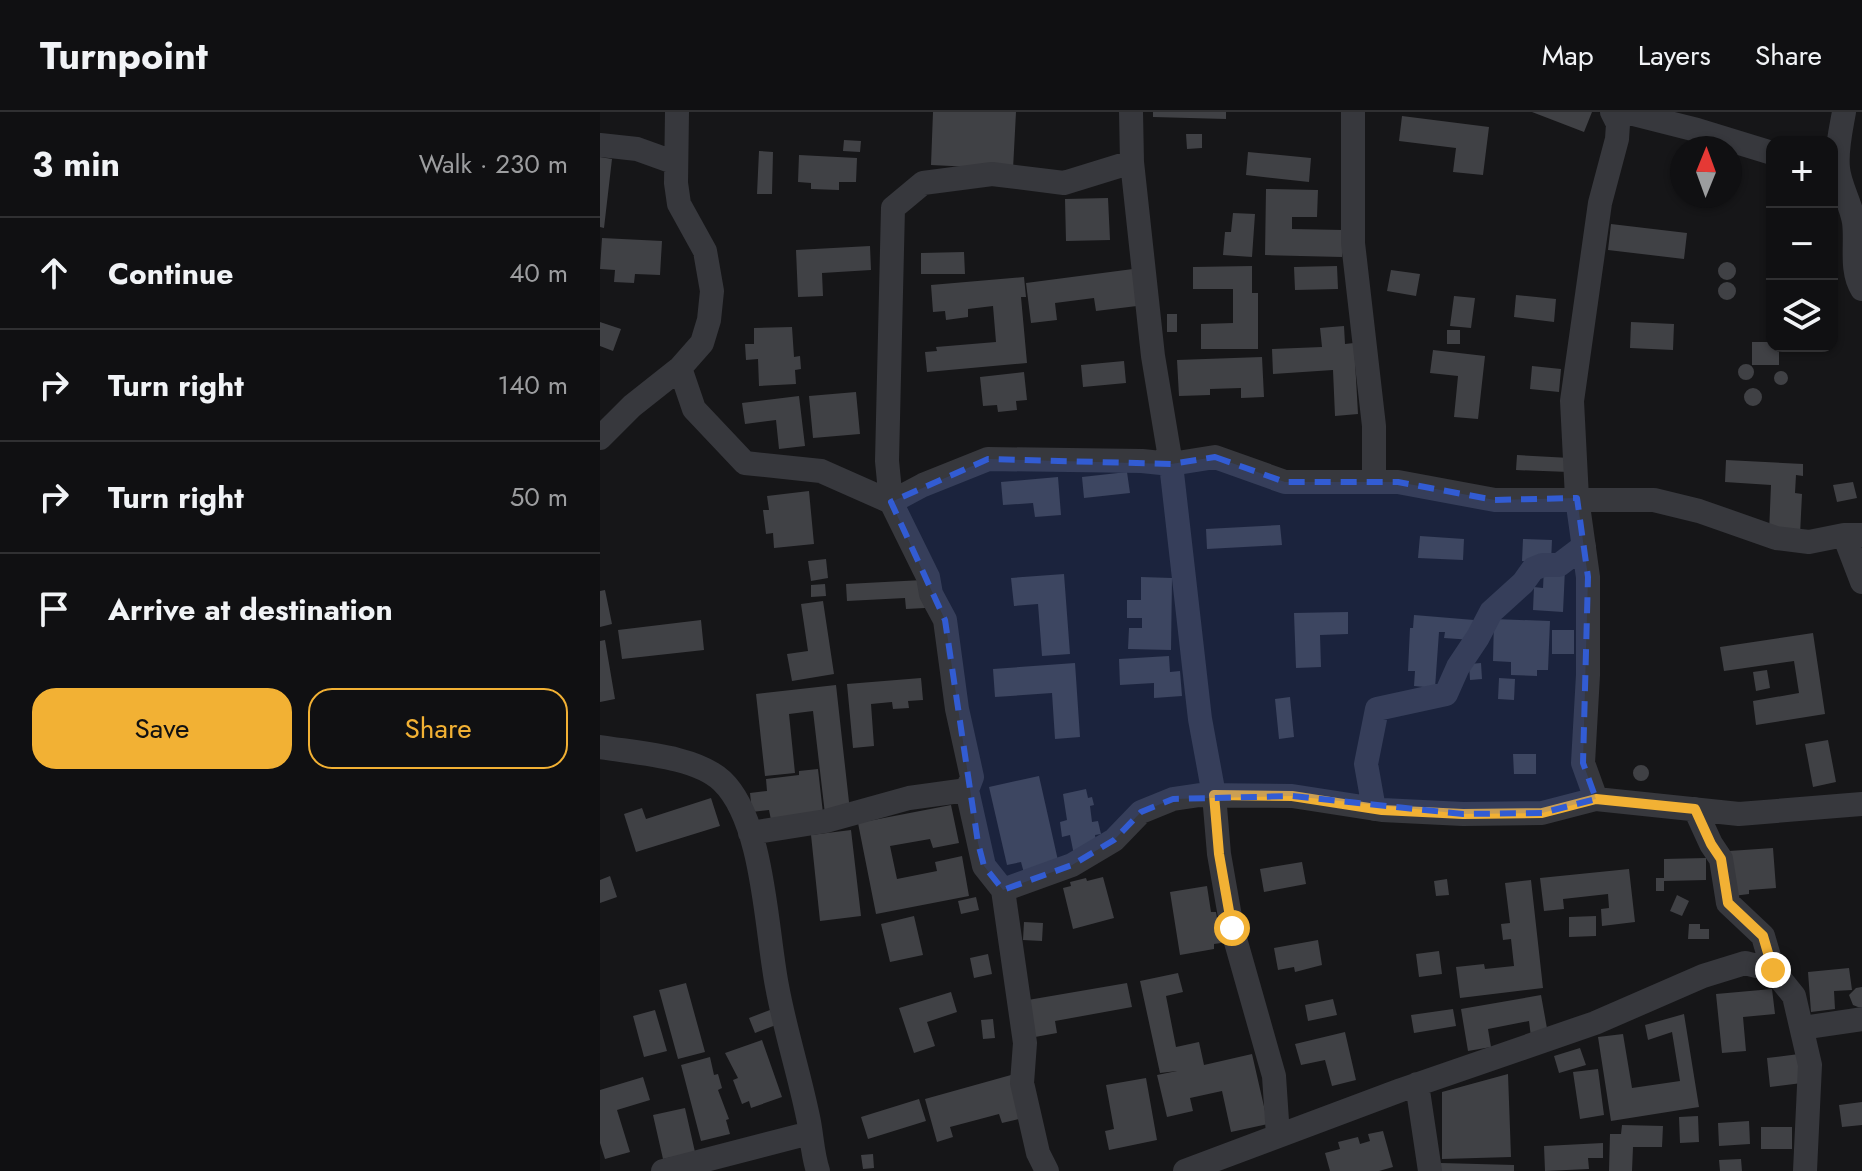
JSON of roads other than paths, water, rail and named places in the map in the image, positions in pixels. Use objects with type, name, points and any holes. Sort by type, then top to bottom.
[{"type":"street","points":[[600,438],[632,406],[680,368],[702,343],[709,320],[712,291],[705,251],[679,204],[677,112]]},
{"type":"street","points":[[1131,112],[1132,162],[1153,356],[1171,464],[1219,854],[1232,928],[1274,1076],[1278,1136]]},
{"type":"street","points":[[1353,112],[1353,243],[1374,426],[1374,482]]},
{"type":"street","points":[[1596,799],[1583,763],[1588,675],[1588,577],[1577,498],[1572,401],[1600,203],[1617,139],[1618,124],[1612,112]]},
{"type":"street","points":[[1626,112],[1766,151]]},
{"type":"street","points":[[1838,150],[1844,112]]},
{"type":"street","points":[[600,145],[637,149],[676,163]]},
{"type":"street","points":[[1047,1171],[1038,1153],[1022,1083],[1025,1043],[1003,890],[984,866],[967,790],[972,777],[957,709],[945,620],[931,594],[928,577],[891,502],[887,461],[893,208],[923,183],[992,174],[1064,183],[1132,162]]},
{"type":"street","points":[[1838,175],[1848,197],[1854,225],[1855,260],[1862,289]]},
{"type":"street","points":[[680,368],[694,409],[745,463],[821,471],[891,502]]},
{"type":"street","points":[[891,502],[923,485],[988,459],[1171,464],[1215,457],[1285,482],[1398,482],[1495,500],[1654,500],[1699,511],[1776,538],[1809,542],[1853,535],[1862,582]]},
{"type":"street","points":[[1374,809],[1366,764],[1377,709],[1446,694],[1458,667],[1491,612],[1523,583],[1533,569],[1543,565],[1559,565],[1584,546]]},
{"type":"street","points":[[600,747],[696,765],[724,783],[739,805],[750,833],[759,871],[777,987],[818,1171]]},
{"type":"street","points":[[750,833],[826,821],[909,798],[967,790]]},
{"type":"street","points":[[1003,890],[1072,865],[1114,840],[1141,812],[1173,799],[1214,795],[1292,796],[1374,809],[1463,814],[1542,813],[1596,799],[1739,814],[1862,804]]},
{"type":"street","points":[[1695,809],[1721,859],[1728,903],[1763,936],[1773,970],[1794,996],[1810,1065],[1805,1171]]},
{"type":"street","points":[[1185,1171],[1417,1084],[1595,1023],[1703,976],[1745,963],[1773,970]]},
{"type":"street","points":[[1802,1028],[1862,1019]]},
{"type":"street","points":[[1417,1084],[1430,1171]]},
{"type":"street","points":[[663,1171],[810,1133]]}]
